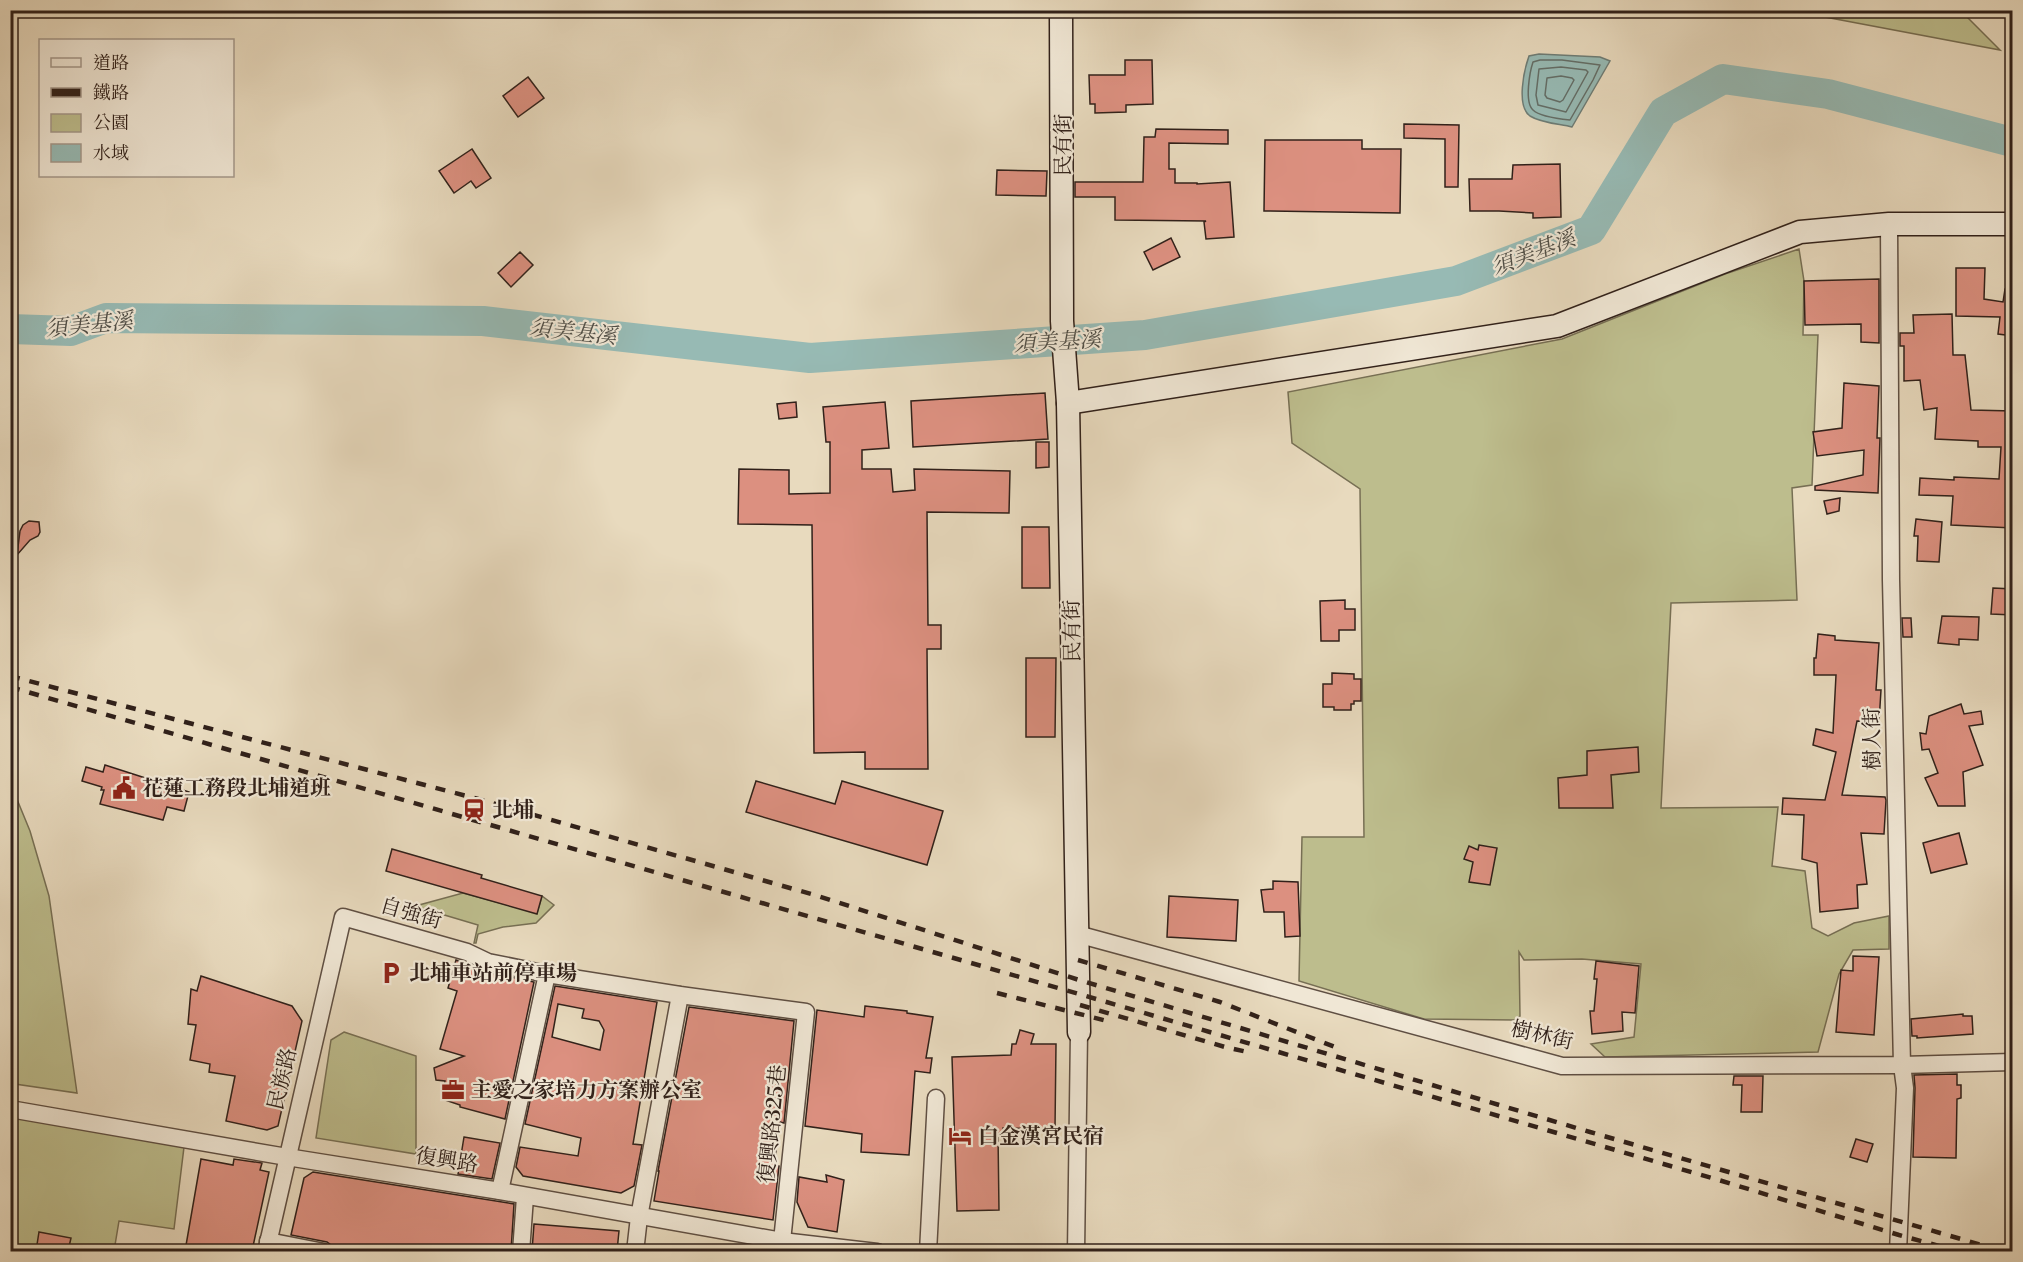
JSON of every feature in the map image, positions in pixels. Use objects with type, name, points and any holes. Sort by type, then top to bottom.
[{"type":"street","name":"民有街","points":[[1061,10],[1062,321],[1067,393],[1079,1032],[1076,1251]]},
{"type":"street","points":[[1067,393],[1557,326],[1800,232],[1889,224],[2013,224]]},
{"type":"street","name":"樹人街","points":[[1889,224],[1891,592],[1902,1065],[1905,1088],[1899,1251]]},
{"type":"street","name":"自強街","points":[[344,916],[467,952],[488,962],[547,974],[680,995],[806,1012]]},
{"type":"street","name":"民族路","points":[[267,1246],[344,916]]},
{"type":"street","name":"樹林街","points":[[1077,934],[1562,1066],[1902,1065],[2013,1062]]},
{"type":"street","points":[[500,1191],[547,974]]},
{"type":"street","points":[[635,1251],[639,1216],[680,995]]},
{"type":"street","name":"復興路325巷","points":[[782,1241],[806,1012]]},
{"type":"street","points":[[928,1251],[936,1098]]},
{"type":"street","name":"復興路","points":[[10,1109],[782,1241],[877,1251]]},
{"type":"street","points":[[521,1251],[525,1197]]},
{"type":"street","points":[[267,1246],[324,1251]]},
{"type":"green space","points":[[1796,11],[1961,11],[2000,50],[1809,14]]},
{"type":"green space","points":[[1799,249],[1804,281],[1803,335],[1818,335],[1812,485],[1792,488],[1797,600],[1671,603],[1661,808],[1778,807],[1772,866],[1805,871],[1812,928],[1828,936],[1854,923],[1889,916],[1889,949],[1853,950],[1839,974],[1818,1052],[1605,1057],[1591,1044],[1634,1037],[1641,964],[1582,959],[1524,960],[1519,952],[1520,1016],[1514,1020],[1424,1019],[1299,981],[1302,837],[1364,837],[1360,489],[1292,443],[1288,392],[1562,339],[1725,274]]},
{"type":"green space","points":[[10,796],[16,797],[30,831],[49,896],[77,1093],[15,1084],[11,1067]]},
{"type":"green space","points":[[463,893],[537,913],[542,896],[554,905],[536,923],[503,927],[478,934],[476,943],[474,943],[478,925],[421,908],[419,905]]},
{"type":"green space","points":[[344,1032],[416,1056],[416,1154],[316,1138],[331,1040]]},
{"type":"green space","points":[[10,1117],[184,1147],[174,1229],[119,1221],[114,1251],[11,1251]]},
{"type":"water","points":[[1539,54],[1600,57],[1610,61],[1572,127],[1540,120],[1530,116],[1526,111],[1522,96],[1525,70],[1529,56]]},
{"type":"building","points":[[1125,60],[1152,60],[1153,104],[1126,105],[1126,112],[1095,113],[1095,104],[1090,104],[1089,75],[1125,75]]},
{"type":"building","points":[[528,77],[544,98],[518,117],[503,96]]},
{"type":"building","points":[[1404,124],[1459,125],[1458,187],[1445,187],[1445,139],[1404,138]]},
{"type":"building","points":[[1156,129],[1228,130],[1228,144],[1169,143],[1169,169],[1175,169],[1175,183],[1230,182],[1234,237],[1206,239],[1204,222],[1206,221],[1115,220],[1115,197],[1075,197],[1075,182],[1143,182],[1144,137],[1155,137]]},
{"type":"building","points":[[1265,140],[1362,140],[1362,149],[1401,149],[1400,213],[1264,211]]},
{"type":"building","points":[[472,149],[491,178],[476,188],[471,181],[454,193],[439,171]]},
{"type":"building","points":[[1560,164],[1561,217],[1533,218],[1533,213],[1470,211],[1469,179],[1512,179],[1513,165]]},
{"type":"building","points":[[997,170],[1047,171],[1046,196],[996,195]]},
{"type":"building","points":[[1171,238],[1180,257],[1153,270],[1144,252]]},
{"type":"building","points":[[520,252],[533,265],[511,287],[498,273]]},
{"type":"building","points":[[1956,268],[1985,268],[1984,299],[2003,302],[2005,289],[2013,290],[2013,336],[1998,334],[2000,317],[1956,316]]},
{"type":"building","points":[[1879,279],[1879,343],[1861,342],[1861,324],[1805,325],[1804,281]]},
{"type":"building","points":[[1952,314],[1953,355],[1965,355],[1971,410],[2013,411],[2013,528],[1951,525],[1953,496],[1919,495],[1920,478],[1999,479],[2001,447],[1978,447],[1978,441],[1935,439],[1937,408],[1924,410],[1920,380],[1904,381],[1904,346],[1900,346],[1900,333],[1914,333],[1913,315]]},
{"type":"building","points":[[1844,383],[1879,386],[1878,493],[1815,490],[1815,486],[1863,475],[1864,450],[1817,456],[1813,432],[1842,428]]},
{"type":"building","points":[[1045,393],[1048,439],[913,447],[911,401]]},
{"type":"building","points":[[796,402],[797,417],[779,419],[777,404]]},
{"type":"building","points":[[885,402],[889,448],[862,450],[862,469],[891,469],[893,492],[915,490],[914,469],[1010,471],[1009,513],[927,512],[928,625],[941,625],[941,649],[927,649],[928,769],[865,769],[865,752],[814,753],[812,525],[738,524],[739,469],[789,470],[789,494],[830,493],[830,442],[826,442],[823,407]]},
{"type":"building","points":[[1036,442],[1049,442],[1049,467],[1036,468]]},
{"type":"building","points":[[1840,498],[1839,511],[1827,514],[1824,501]]},
{"type":"building","points":[[1916,519],[1942,522],[1939,562],[1917,561],[1918,536],[1914,536]]},
{"type":"building","points":[[29,521],[39,522],[40,532],[17,555],[20,531]]},
{"type":"building","points":[[1022,527],[1049,527],[1050,588],[1022,588]]},
{"type":"building","points":[[1993,588],[2013,589],[2013,615],[1991,614]]},
{"type":"building","points":[[1345,600],[1345,609],[1355,609],[1355,630],[1339,630],[1339,641],[1321,641],[1320,601]]},
{"type":"building","points":[[1942,616],[1979,617],[1978,640],[1959,639],[1959,645],[1938,643]]},
{"type":"building","points":[[1902,618],[1911,618],[1912,637],[1903,637]]},
{"type":"building","points":[[1818,634],[1835,636],[1835,640],[1879,643],[1876,690],[1881,690],[1879,722],[1857,721],[1842,795],[1885,797],[1886,800],[1884,834],[1861,833],[1867,884],[1857,885],[1858,908],[1820,912],[1817,863],[1802,859],[1804,815],[1782,814],[1783,798],[1825,800],[1836,752],[1813,745],[1816,729],[1833,733],[1836,675],[1814,675]]},
{"type":"building","points":[[1026,658],[1056,658],[1055,737],[1026,737]]},
{"type":"building","points":[[1332,673],[1354,674],[1354,679],[1361,679],[1361,701],[1354,701],[1354,704],[1351,704],[1351,710],[1334,710],[1334,707],[1323,707],[1323,684],[1332,684]]},
{"type":"building","points":[[1961,704],[1964,714],[1981,711],[1983,724],[1969,726],[1983,765],[1963,772],[1965,806],[1938,806],[1925,778],[1938,773],[1929,749],[1922,750],[1920,733],[1926,734],[1929,716]]},
{"type":"building","points":[[1638,747],[1639,772],[1611,775],[1613,808],[1559,808],[1558,778],[1587,775],[1587,751]]},
{"type":"building","points":[[105,765],[189,792],[184,811],[167,807],[163,820],[100,804],[104,790],[101,790],[102,787],[82,781],[86,767],[103,772]]},
{"type":"building","points":[[756,781],[835,804],[842,781],[943,811],[927,865],[746,812]]},
{"type":"building","points":[[1959,833],[1967,864],[1931,873],[1923,843]]},
{"type":"building","points":[[1479,845],[1497,848],[1490,885],[1469,882],[1473,862],[1464,859],[1469,846],[1478,850]]},
{"type":"building","points":[[392,849],[482,875],[481,878],[542,896],[537,914],[386,871]]},
{"type":"building","points":[[1273,881],[1298,882],[1300,936],[1285,937],[1284,912],[1264,912],[1261,890],[1273,889]]},
{"type":"building","points":[[1169,896],[1238,900],[1236,941],[1167,937]]},
{"type":"building","points":[[1853,956],[1879,957],[1874,1035],[1836,1032],[1841,970],[1853,971]]},
{"type":"building","points":[[456,960],[486,972],[534,982],[505,1119],[460,1107],[460,1105],[442,1099],[445,1081],[436,1080],[434,1068],[464,1056],[440,1049],[457,991],[448,988]]},
{"type":"building","points":[[1596,961],[1639,966],[1635,1013],[1622,1012],[1623,1031],[1592,1034],[1590,1011],[1594,1011]]},
{"type":"building","points":[[201,976],[292,1006],[302,1021],[278,1126],[267,1130],[226,1121],[235,1076],[209,1072],[210,1064],[190,1060],[196,1025],[188,1024],[191,989],[197,991]]},
{"type":"building","points":[[555,986],[657,1002],[633,1144],[642,1145],[634,1186],[621,1193],[523,1176],[516,1167],[520,1147],[578,1156],[581,1138],[525,1124]],"holes":[[[558,1004],[584,1009],[582,1018],[599,1021],[604,1030],[600,1050],[552,1037]]]},
{"type":"building","points":[[865,1006],[933,1017],[926,1058],[932,1058],[930,1073],[915,1071],[909,1155],[861,1152],[862,1134],[805,1126],[817,1010],[864,1017]]},
{"type":"building","points":[[689,1007],[794,1021],[784,1123],[780,1122],[774,1165],[779,1166],[773,1220],[654,1201]]},
{"type":"building","points":[[1963,1014],[1963,1016],[1972,1016],[1973,1034],[1917,1038],[1917,1036],[1912,1036],[1911,1019]]},
{"type":"building","points":[[1020,1030],[1034,1034],[1031,1044],[1056,1044],[1055,1129],[1003,1128],[1003,1134],[998,1134],[999,1210],[957,1211],[952,1057],[1011,1055],[1012,1044],[1016,1044]]},
{"type":"building","points":[[1957,1074],[1957,1085],[1961,1085],[1961,1098],[1957,1099],[1956,1158],[1913,1157],[1914,1075]]},
{"type":"building","points":[[1734,1076],[1763,1076],[1762,1112],[1741,1112],[1742,1085],[1733,1085]]},
{"type":"building","points":[[464,1137],[500,1143],[492,1179],[458,1174]]},
{"type":"building","points":[[1856,1139],[1873,1144],[1867,1162],[1850,1157]]},
{"type":"building","points":[[201,1159],[233,1165],[234,1159],[262,1163],[260,1170],[269,1172],[252,1251],[185,1251]]},
{"type":"building","points":[[313,1172],[514,1204],[511,1251],[363,1251],[346,1248],[345,1251],[334,1251],[327,1242],[291,1235],[304,1178]]},
{"type":"building","points":[[826,1175],[844,1180],[837,1232],[808,1227],[797,1202],[799,1177],[827,1182]]},
{"type":"building","points":[[534,1224],[619,1231],[617,1251],[532,1251]]},
{"type":"building","points":[[39,1232],[71,1238],[68,1251],[36,1251]]},
{"type":"waterway","name":"須美基溪","points":[[10,329],[71,331],[106,318],[483,321],[810,358],[1145,335],[1456,281],[1591,230],[1663,112],[1723,79],[1828,94],[2012,142]]},
{"type":"railway","points":[[10,676],[478,799],[818,896],[1079,980],[1590,1132],[2006,1252]]},
{"type":"railway","points":[[10,687],[1079,994],[1961,1252]]},
{"type":"railway","points":[[1078,960],[1220,1002],[1340,1049]]},
{"type":"railway","points":[[997,993],[1111,1022]]},
{"type":"railway","points":[[1080,1005],[1252,1053]]},
{"type":"place","name":"花蓮工務段北埔道班","points":[[124,788]]},
{"type":"place","name":"北埔","points":[[474,810]]},
{"type":"place","name":"北埔車站前停車場","points":[[391,973]]},
{"type":"place","name":"主愛之家培力方案辦公室","points":[[453,1090]]},
{"type":"place","name":"白金漢宮民宿","points":[[960,1136]]}]
